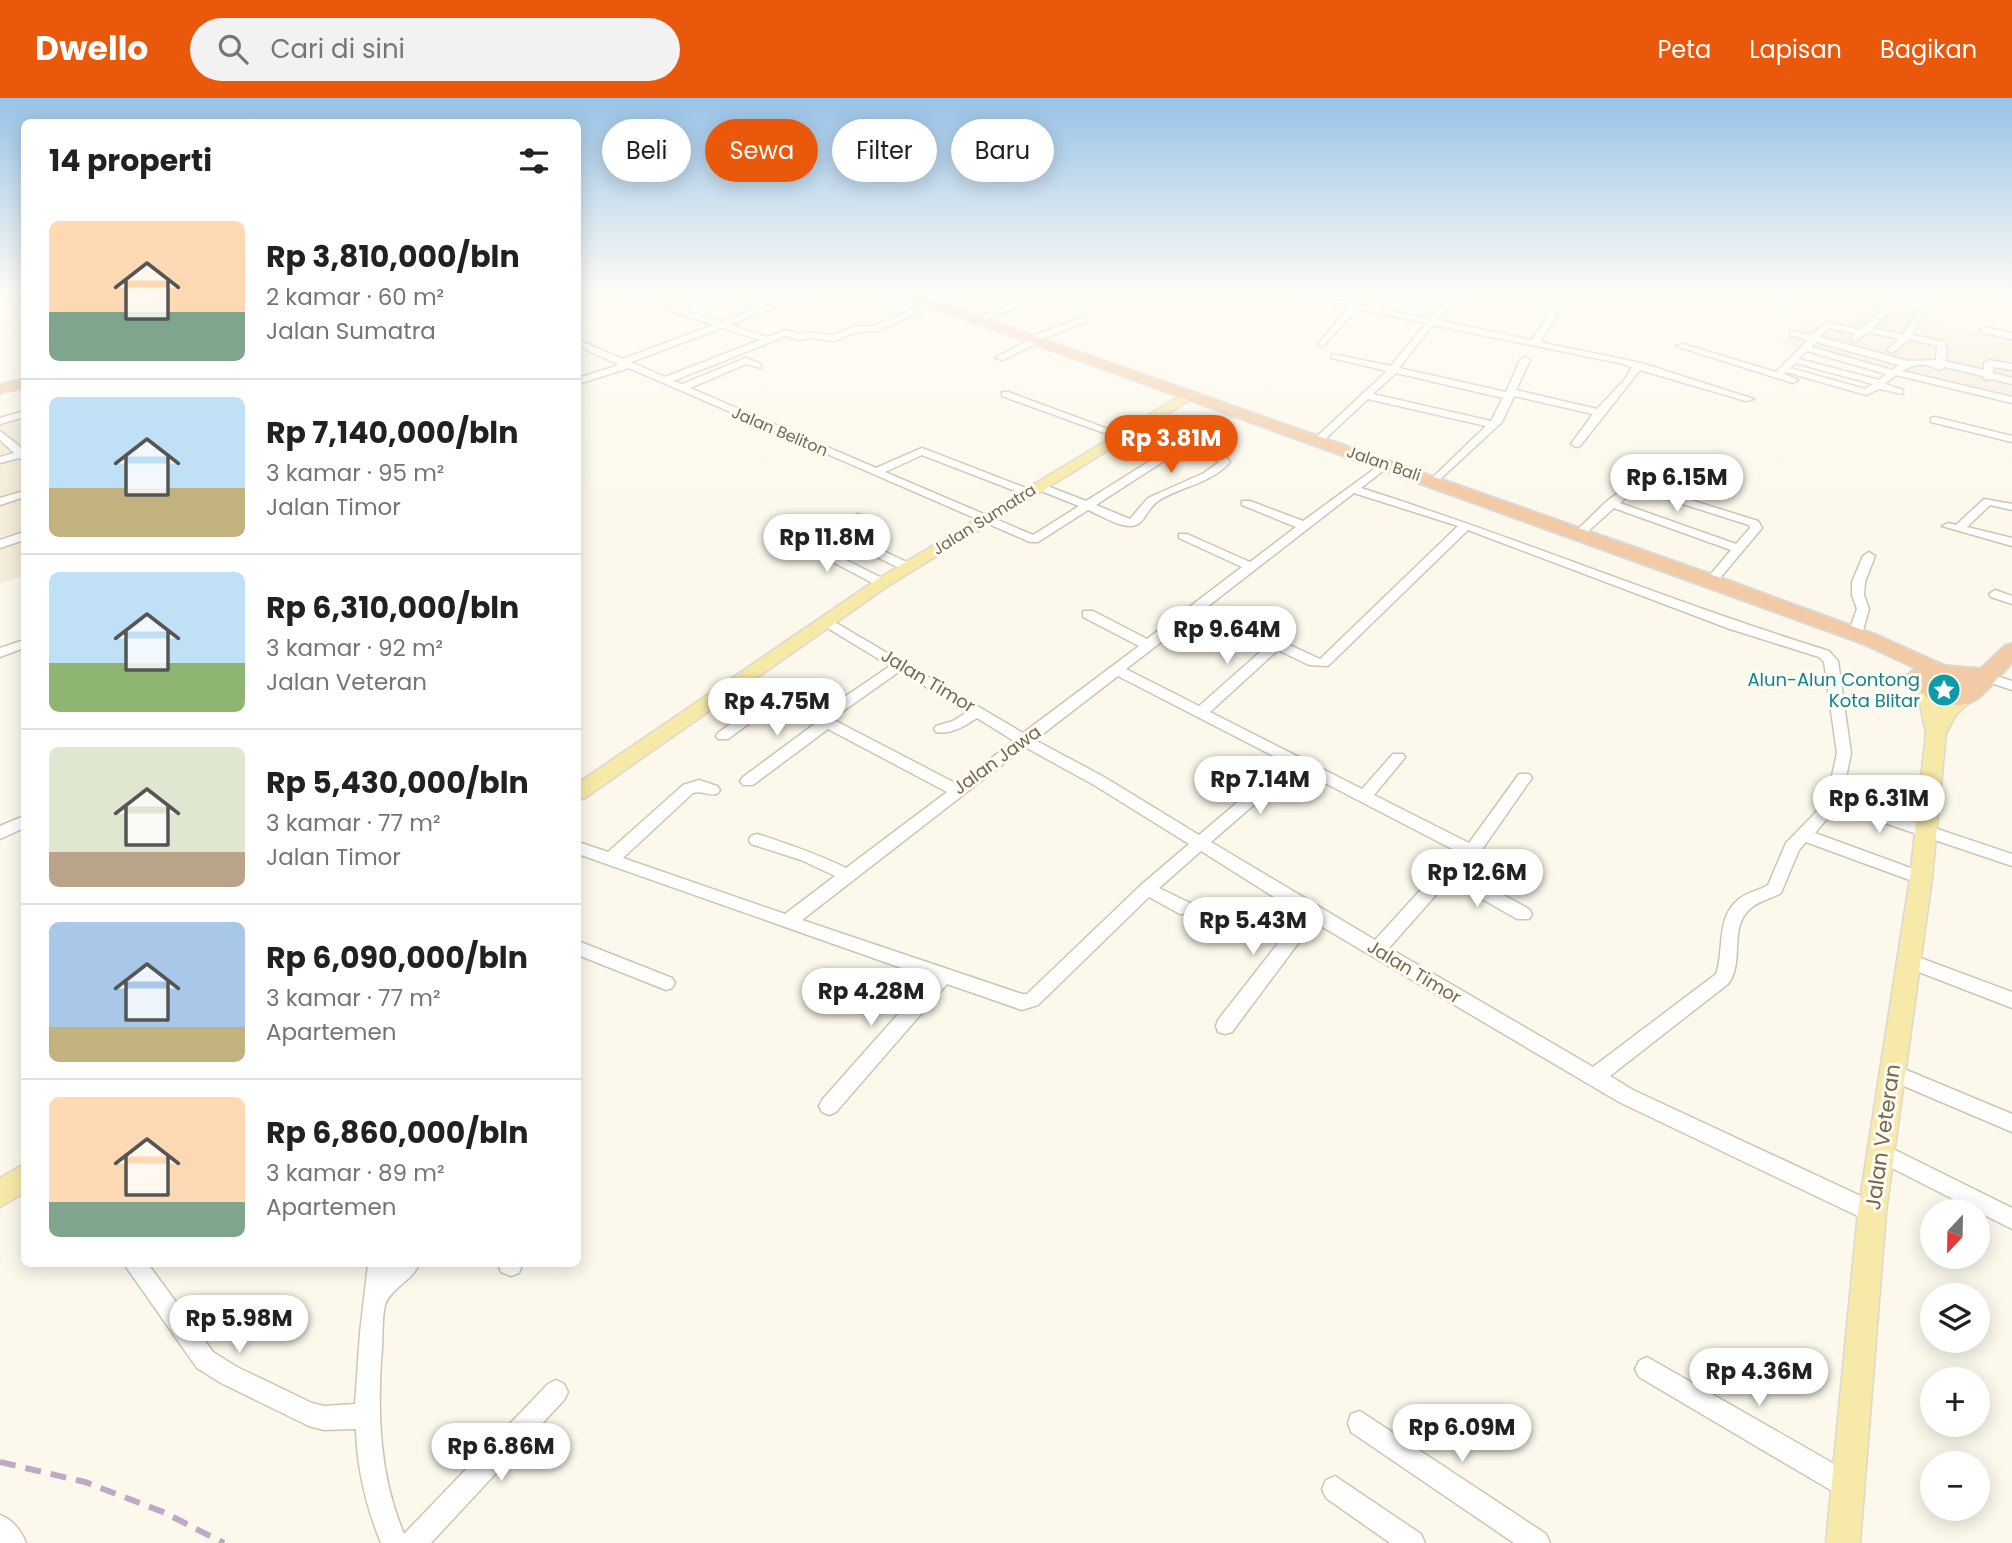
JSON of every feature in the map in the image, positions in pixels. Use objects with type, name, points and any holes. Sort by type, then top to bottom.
[{"type":"highway","name":"Jalan Bali","points":[[1089,359],[1384,466],[1435,481],[1862,637]]},
{"type":"highway","points":[[0,389],[21,384]]},
{"type":"highway","points":[[1862,637],[1961,680],[1969,688],[1968,695]]},
{"type":"highway","points":[[1862,637],[1903,662],[1926,688],[1957,698],[1968,695],[2012,650]]},
{"type":"highway","points":[[1919,679],[1921,673],[1941,672],[1984,676]]},
{"type":"main road","name":"Jalan Sumatra","points":[[581,791],[882,583],[1188,395]]},
{"type":"main road","name":"Jalan Veteran","points":[[1843,1543],[1872,1212],[1920,878],[1936,733],[1928,700],[1919,679]]},
{"type":"main road","name":"Jalan Veteran","points":[[1936,733],[1948,711],[1968,695]]},
{"type":"main road","points":[[0,1194],[21,1179]]},
{"type":"street","name":"Jalan Beliton","points":[[612,359],[1035,540],[1086,507]]},
{"type":"street","points":[[581,380],[638,359]]},
{"type":"street","points":[[664,381],[719,359]]},
{"type":"street","points":[[681,388],[730,368],[741,359]]},
{"type":"street","points":[[743,359],[758,366]]},
{"type":"street","points":[[1348,359],[1400,373],[1600,412]]},
{"type":"street","points":[[1326,443],[1367,396],[1400,373],[1408,359]]},
{"type":"street","points":[[1612,359],[1749,399]]},
{"type":"street","points":[[1734,359],[1866,392],[1908,364]]},
{"type":"street","points":[[1848,359],[2012,400]]},
{"type":"street","points":[[1890,359],[1908,364],[1939,365],[2012,382]]},
{"type":"street","points":[[1918,359],[1925,363]]},
{"type":"street","points":[[1939,365],[1940,359]]},
{"type":"street","points":[[1435,481],[1493,425],[1525,360]]},
{"type":"street","points":[[1781,372],[1794,360],[1899,392]]},
{"type":"street","points":[[717,362],[746,374]]},
{"type":"street","points":[[1988,377],[1989,363],[2012,367]]},
{"type":"street","points":[[1576,444],[1630,379],[1638,365]]},
{"type":"street","points":[[1781,372],[1802,383]]},
{"type":"street","points":[[1005,394],[1118,438],[1160,458]]},
{"type":"street","points":[[1367,396],[1493,425]]},
{"type":"street","points":[[1034,404],[1046,397]]},
{"type":"street","points":[[0,421],[21,415]]},
{"type":"street","points":[[1935,420],[2012,439]]},
{"type":"street","points":[[876,472],[922,451],[1130,523],[1140,519],[1150,500],[1204,479],[1225,462],[1221,457],[1188,441],[1143,423]]},
{"type":"street","points":[[0,434],[21,452]]},
{"type":"street","points":[[1086,507],[1188,441]]},
{"type":"street","points":[[0,460],[21,455]]},
{"type":"street","name":"Jalan Jawa","points":[[787,922],[956,790],[1025,741],[1115,669],[1384,466]]},
{"type":"street","points":[[1579,534],[1629,487],[1638,485],[1749,520],[1756,528],[1711,581]]},
{"type":"street","points":[[1353,489],[1466,525],[1709,617],[1828,657],[1844,752],[1839,802],[1810,837],[1792,847],[1774,889],[1746,903],[1736,916],[1730,938],[1726,975],[1597,1078]]},
{"type":"street","points":[[0,502],[21,495]]},
{"type":"street","points":[[2012,507],[1988,501],[1953,527],[2012,542]]},
{"type":"street","points":[[1246,503],[1305,526]]},
{"type":"street","points":[[1611,503],[1739,549]]},
{"type":"street","points":[[804,542],[858,517]]},
{"type":"street","points":[[1196,609],[1211,612],[1275,645],[1314,662],[1323,663],[1466,525]]},
{"type":"street","points":[[830,530],[907,567]]},
{"type":"street","points":[[786,534],[882,583]]},
{"type":"street","points":[[1182,536],[1252,567]]},
{"type":"street","points":[[0,544],[21,537]]},
{"type":"street","points":[[1862,637],[1863,609],[1856,595],[1869,556]]},
{"type":"street","points":[[1996,594],[2012,600]]},
{"type":"street","points":[[1088,614],[1148,645]]},
{"type":"street","name":"Jalan Timor","points":[[826,621],[1025,741],[1099,780],[1312,912],[1626,1096],[1872,1212]]},
{"type":"street","points":[[0,653],[21,645]]},
{"type":"street","points":[[1202,711],[1275,645]]},
{"type":"street","points":[[748,781],[900,665]]},
{"type":"street","points":[[1115,669],[1202,711],[1467,849]]},
{"type":"street","points":[[1984,676],[2012,686]]},
{"type":"street","points":[[741,678],[956,790]]},
{"type":"street","points":[[723,736],[777,696]]},
{"type":"street","points":[[942,729],[958,724],[978,711]]},
{"type":"street","points":[[1364,797],[1398,757]]},
{"type":"street","points":[[581,849],[1022,1002],[1032,1000],[1147,890],[1295,761]]},
{"type":"street","points":[[1377,950],[1467,849],[1475,847],[1524,778]]},
{"type":"street","points":[[611,859],[692,787],[699,785],[712,790]]},
{"type":"street","points":[[1839,802],[2012,860]]},
{"type":"street","points":[[0,833],[21,823]]},
{"type":"street","points":[[1810,837],[1920,878]]},
{"type":"street","points":[[757,841],[798,855],[800,853],[847,875]]},
{"type":"street","points":[[1449,872],[1524,914]]},
{"type":"street","points":[[1147,890],[1186,909]]},
{"type":"street","points":[[1225,1026],[1312,912]]},
{"type":"street","points":[[581,949],[666,983]]},
{"type":"street","points":[[1907,960],[2012,1000]]},
{"type":"street","points":[[829,1106],[943,976]]},
{"type":"street","points":[[1892,1072],[2012,1123]]},
{"type":"street","points":[[1881,1152],[2012,1219]]},
{"type":"street","points":[[137,1267],[205,1360],[229,1375],[309,1414],[324,1418],[367,1416]]},
{"type":"street","points":[[379,1267],[367,1446],[384,1518],[394,1543]]},
{"type":"street","points":[[375,1297],[405,1267]]},
{"type":"street","points":[[1647,1369],[1848,1486]]},
{"type":"street","points":[[413,1543],[555,1392]]},
{"type":"street","points":[[1360,1423],[1537,1543]]},
{"type":"street","points":[[1335,1489],[1412,1543]]},
{"type":"street","points":[[0,1528],[13,1543]]},
{"type":"shaded area","points":[[1845,359],[2012,359],[2012,400]]},
{"type":"shaded area","points":[[21,414],[21,576],[0,584],[0,421]]},
{"type":"railway","points":[[0,1462],[85,1482],[163,1512],[224,1543]]},
{"type":"place","name":"Alun-Alun Contong Kota Blitar","points":[[1944,690]]}]
